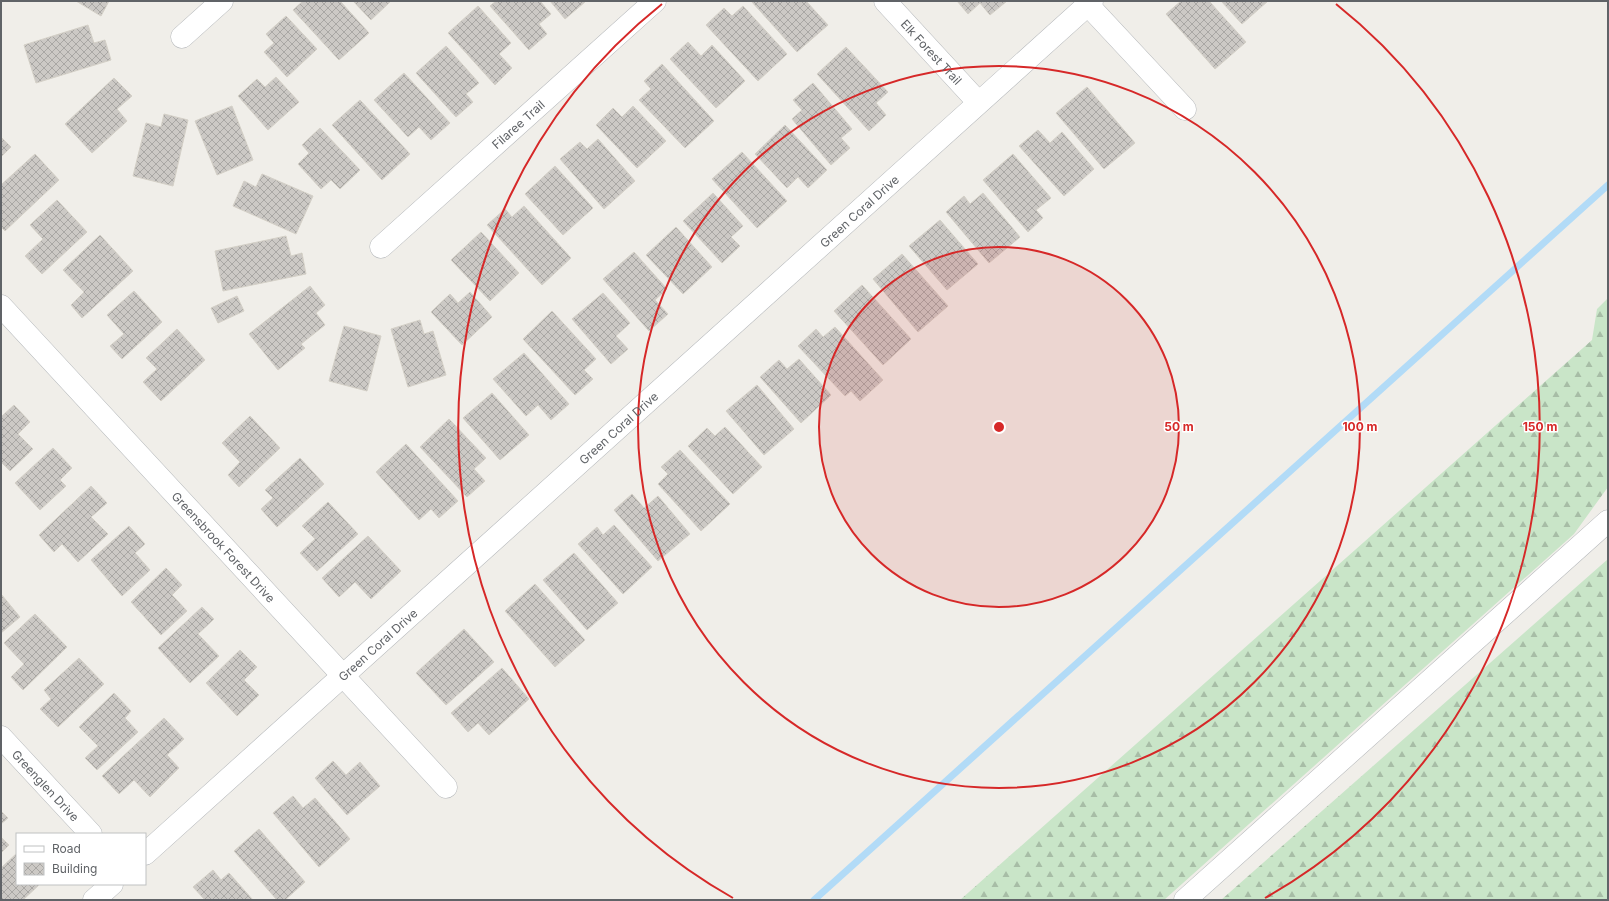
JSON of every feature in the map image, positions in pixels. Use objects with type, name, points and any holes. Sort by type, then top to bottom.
[{"type":"street","points":[[182,37],[222,1]]},
{"type":"street","name":"Filaree Trail","points":[[381,247],[655,1]]},
{"type":"street","name":"Elk Forest Trail","points":[[885,1],[978,102]]},
{"type":"street","points":[[1090,3],[1184,110]]},
{"type":"street","name":"Green Coral Drive","points":[[146,853],[978,102],[1090,3]]},
{"type":"street","name":"Greensbrook Forest Drive","points":[[1,306],[446,787]]},
{"type":"street","points":[[1185,900],[1608,521]]},
{"type":"street","name":"Greenglen Drive","points":[[1,737],[90,833]]},
{"type":"street","points":[[94,900],[111,885]]},
{"type":"green space","points":[[1608,298],[1608,487],[1574,534],[1164,900],[960,900],[1592,340],[1597,309]]},
{"type":"green space","points":[[1608,559],[1608,900],[1221,900]]},
{"type":"building","points":[[76,1],[109,1],[101,16]]},
{"type":"building","points":[[303,1],[340,1],[369,33],[339,60],[293,10]]},
{"type":"building","points":[[353,1],[391,1],[371,20]]},
{"type":"building","points":[[496,1],[540,1],[551,14],[539,24],[547,34],[529,50],[490,6]]},
{"type":"building","points":[[550,1],[584,1],[585,2],[565,19]]},
{"type":"building","points":[[751,1],[806,1],[828,25],[797,52]]},
{"type":"building","points":[[957,1],[1007,1],[990,15],[980,3],[968,14]]},
{"type":"building","points":[[1181,1],[1209,1],[1246,42],[1215,69],[1166,14]]},
{"type":"building","points":[[1221,1],[1268,1],[1242,24]]},
{"type":"building","points":[[478,6],[511,43],[499,54],[512,68],[495,85],[448,33]]},
{"type":"building","points":[[743,6],[787,54],[758,81],[706,25],[724,8],[732,16]]},
{"type":"building","points":[[286,16],[317,49],[287,77],[264,52],[274,43],[266,34]]},
{"type":"building","points":[[88,25],[94,43],[105,40],[111,60],[36,83],[24,45]]},
{"type":"building","points":[[688,42],[701,56],[712,45],[745,81],[716,108],[670,59]]},
{"type":"building","points":[[446,46],[479,83],[466,94],[473,102],[456,117],[416,73]]},
{"type":"building","points":[[846,47],[888,92],[876,103],[886,115],[869,131],[817,74]]},
{"type":"building","points":[[662,64],[714,121],[685,148],[639,100],[651,89],[644,81]]},
{"type":"building","points":[[404,73],[450,123],[431,140],[419,127],[408,137],[374,100]]},
{"type":"building","points":[[276,77],[299,102],[268,130],[238,96],[257,79],[265,87]]},
{"type":"building","points":[[114,78],[132,96],[117,109],[127,121],[92,153],[65,124]]},
{"type":"building","points":[[813,83],[852,129],[841,138],[850,148],[831,165],[792,119],[802,110],[793,100]]},
{"type":"building","points":[[1087,87],[1135,143],[1104,169],[1056,113]]},
{"type":"building","points":[[360,100],[410,154],[382,180],[332,125]]},
{"type":"building","points":[[232,106],[253,160],[217,175],[195,121]]},
{"type":"building","points":[[633,106],[666,141],[637,168],[596,125],[613,108],[622,117]]},
{"type":"building","points":[[164,114],[188,120],[173,186],[133,176],[146,123],[161,127]]},
{"type":"building","points":[[785,125],[827,170],[808,188],[798,177],[787,188],[755,154]]},
{"type":"building","points":[[320,128],[360,170],[340,189],[331,180],[321,189],[298,164],[309,153],[302,145]]},
{"type":"building","points":[[1038,130],[1050,143],[1062,132],[1094,169],[1064,196],[1019,146]]},
{"type":"building","points":[[1,137],[11,147],[1,157]]},
{"type":"building","points":[[598,139],[635,181],[604,209],[560,159],[580,142],[587,149]]},
{"type":"building","points":[[742,152],[787,201],[757,228],[712,179]]},
{"type":"building","points":[[35,154],[59,180],[5,231],[1,227],[1,185]]},
{"type":"building","points":[[1013,154],[1051,198],[1036,210],[1043,218],[1028,232],[983,180]]},
{"type":"building","points":[[555,166],[593,208],[563,235],[525,194]]},
{"type":"building","points":[[262,174],[313,196],[296,234],[233,206],[244,181],[256,187]]},
{"type":"building","points":[[713,193],[743,226],[731,237],[740,246],[722,263],[683,221]]},
{"type":"building","points":[[983,193],[1020,237],[989,263],[946,212],[964,196],[970,204]]},
{"type":"building","points":[[57,200],[87,232],[42,274],[25,256],[43,239],[30,225]]},
{"type":"building","points":[[524,206],[571,258],[542,285],[487,225],[505,209],[512,217]]},
{"type":"building","points":[[940,220],[978,264],[947,290],[909,246]]},
{"type":"building","points":[[676,227],[712,267],[683,294],[646,255]]},
{"type":"building","points":[[481,232],[519,273],[490,301],[451,260]]},
{"type":"building","points":[[100,235],[133,271],[82,318],[71,305],[84,292],[63,270]]},
{"type":"building","points":[[286,236],[291,256],[302,253],[306,274],[223,291],[215,251]]},
{"type":"building","points":[[634,252],[667,289],[655,300],[668,314],[649,331],[603,279]]},
{"type":"building","points":[[902,254],[948,306],[918,332],[873,279]]},
{"type":"building","points":[[862,285],[911,339],[883,365],[834,311]]},
{"type":"building","points":[[310,286],[325,305],[316,313],[325,325],[301,344],[305,348],[278,370],[249,334]]},
{"type":"building","points":[[134,291],[162,322],[122,359],[110,346],[124,334],[107,315]]},
{"type":"building","points":[[470,292],[492,317],[462,345],[431,312],[450,294],[458,303]]},
{"type":"building","points":[[603,293],[630,323],[616,336],[628,349],[611,364],[572,319]]},
{"type":"building","points":[[237,296],[244,311],[218,323],[211,308]]},
{"type":"building","points":[[552,311],[596,359],[584,370],[593,379],[575,395],[523,339]]},
{"type":"building","points":[[420,320],[424,334],[433,331],[446,375],[408,387],[391,329]]},
{"type":"building","points":[[344,326],[381,336],[367,391],[329,381]]},
{"type":"building","points":[[835,327],[883,380],[860,401],[851,391],[845,396],[798,346],[816,329],[823,337]]},
{"type":"building","points":[[177,329],[205,360],[161,401],[143,382],[157,369],[146,358]]},
{"type":"building","points":[[524,353],[569,404],[551,420],[538,405],[526,416],[493,379]]},
{"type":"building","points":[[799,359],[831,395],[801,423],[760,377],[779,360],[787,369]]},
{"type":"building","points":[[757,385],[794,429],[764,455],[726,411]]},
{"type":"building","points":[[492,393],[529,435],[500,460],[463,418]]},
{"type":"building","points":[[14,405],[30,422],[18,434],[33,449],[10,471],[1,462],[1,417]]},
{"type":"building","points":[[250,416],[280,448],[239,487],[228,475],[240,462],[222,443]]},
{"type":"building","points":[[449,419],[486,458],[474,469],[485,481],[467,497],[420,447]]},
{"type":"building","points":[[725,427],[762,467],[733,494],[688,446],[707,428],[715,436]]},
{"type":"building","points":[[406,444],[458,501],[439,518],[431,509],[419,520],[376,472]]},
{"type":"building","points":[[53,448],[72,468],[60,480],[66,486],[40,510],[15,483]]},
{"type":"building","points":[[680,450],[730,504],[701,531],[658,484],[668,474],[661,467]]},
{"type":"building","points":[[300,458],[324,484],[277,527],[261,509],[273,498],[265,490]]},
{"type":"building","points":[[91,486],[107,503],[91,517],[108,534],[78,562],[62,544],[54,552],[39,535]]},
{"type":"building","points":[[632,494],[644,508],[658,496],[690,534],[658,561],[614,510]]},
{"type":"building","points":[[328,502],[358,534],[317,571],[300,553],[315,539],[302,526]]},
{"type":"building","points":[[614,525],[652,567],[623,594],[578,544],[597,527],[603,535]]},
{"type":"building","points":[[129,526],[145,544],[135,553],[150,570],[122,596],[91,560]]},
{"type":"building","points":[[368,536],[401,571],[371,599],[355,582],[339,597],[322,578]]},
{"type":"building","points":[[574,553],[618,603],[587,630],[543,580]]},
{"type":"building","points":[[166,568],[182,585],[172,595],[187,611],[161,635],[131,602]]},
{"type":"building","points":[[535,584],[585,640],[555,667],[505,611]]},
{"type":"building","points":[[1,594],[20,617],[1,633]]},
{"type":"building","points":[[202,607],[214,619],[198,634],[219,656],[190,683],[158,648]]},
{"type":"building","points":[[35,614],[67,647],[23,690],[11,677],[24,664],[4,643]]},
{"type":"building","points":[[464,629],[494,662],[446,705],[416,673]]},
{"type":"building","points":[[240,650],[257,667],[244,680],[259,695],[237,716],[206,683]]},
{"type":"building","points":[[79,658],[104,684],[58,727],[40,709],[51,699],[44,690]]},
{"type":"building","points":[[502,668],[529,699],[489,735],[478,723],[468,732],[451,713]]},
{"type":"building","points":[[114,693],[131,711],[125,718],[138,732],[97,770],[85,758],[98,746],[79,727]]},
{"type":"building","points":[[164,718],[184,739],[167,755],[179,768],[150,797],[134,780],[119,794],[102,776]]},
{"type":"building","points":[[333,761],[346,775],[360,762],[380,786],[347,815],[315,778]]},
{"type":"building","points":[[293,796],[303,808],[315,798],[350,839],[319,867],[273,813]]},
{"type":"building","points":[[1,811],[8,818],[1,824]]},
{"type":"building","points":[[259,829],[305,882],[285,900],[277,900],[234,851]]},
{"type":"building","points":[[1,837],[9,845],[1,853]]},
{"type":"building","points":[[16,854],[16,885],[39,885],[23,900],[1,900],[1,868]]},
{"type":"building","points":[[213,870],[221,880],[229,873],[253,900],[205,900],[193,887]]},
{"type":"waterway","points":[[814,900],[1608,185]]}]
